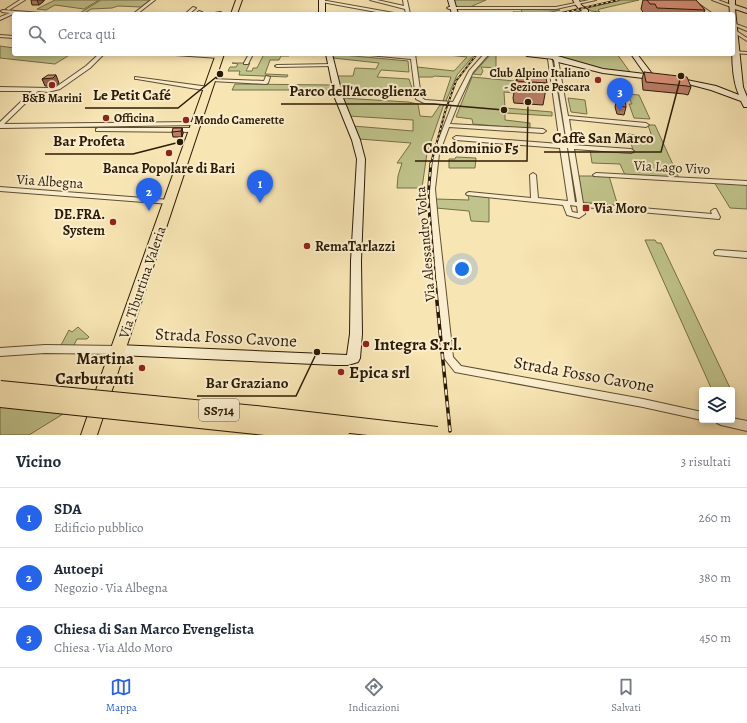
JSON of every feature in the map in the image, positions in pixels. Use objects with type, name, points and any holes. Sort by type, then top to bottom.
[{"type":"highway","name":"SS714","points":[[0,389],[256,414],[437,435]]},
{"type":"highway","name":"SS714","points":[[0,399],[341,435]]},
{"type":"main road","points":[[235,12],[239,0]]},
{"type":"main road","name":"Via Tiburtina Valeria","points":[[103,393],[220,56]]},
{"type":"main road","points":[[89,435],[96,414]]},
{"type":"street","points":[[0,19],[5,10],[23,0]]},
{"type":"street","points":[[138,12],[153,0]]},
{"type":"street","points":[[322,12],[322,0],[384,12]]},
{"type":"street","points":[[372,0],[406,8]]},
{"type":"street","points":[[405,0],[407,12]]},
{"type":"street","points":[[447,0],[452,11]]},
{"type":"street","points":[[451,0],[452,11]]},
{"type":"street","points":[[452,11],[556,8],[578,2],[594,0]]},
{"type":"street","points":[[691,0],[708,12]]},
{"type":"street","points":[[714,0],[732,3],[747,11]]},
{"type":"street","points":[[578,2],[582,9],[587,12]]},
{"type":"street","points":[[189,12],[194,8]]},
{"type":"street","points":[[5,10],[23,12]]},
{"type":"street","points":[[735,29],[747,30]]},
{"type":"street","points":[[735,30],[747,40]]},
{"type":"street","points":[[0,36],[12,37]]},
{"type":"street","points":[[744,99],[735,52],[747,53]]},
{"type":"street","points":[[0,89],[36,90],[58,88],[88,67],[100,56]]},
{"type":"street","points":[[246,63],[250,56]]},
{"type":"street","points":[[413,56],[418,98],[424,101],[455,104]]},
{"type":"street","name":"Via Alessandro Volta","points":[[458,369],[449,358],[434,222],[432,189],[436,154],[455,104],[471,71],[485,56]]},
{"type":"street","points":[[635,56],[651,77]]},
{"type":"street","points":[[553,57],[603,71],[668,79],[726,90],[744,99]]},
{"type":"street","points":[[553,57],[566,117],[566,145],[569,203],[568,211],[572,215],[582,214],[581,204],[566,145],[553,57]]},
{"type":"street","points":[[277,66],[330,60]]},
{"type":"street","name":"Strada Fosso Cavone","points":[[0,352],[45,349],[118,350],[336,360],[348,360],[353,358],[356,334],[356,261],[361,159],[356,140],[339,98],[330,60]]},
{"type":"street","points":[[137,78],[210,85],[239,79],[237,83],[266,83],[268,77]]},
{"type":"street","points":[[0,126],[36,90]]},
{"type":"street","points":[[726,90],[744,99]]},
{"type":"street","points":[[566,117],[646,125]]},
{"type":"street","points":[[447,125],[543,131]]},
{"type":"street","points":[[0,126],[37,128],[196,127]]},
{"type":"street","points":[[0,131],[37,128]]},
{"type":"street","points":[[456,138],[631,151]]},
{"type":"street","points":[[533,175],[534,200]]},
{"type":"street","name":"Via Lago Vivo","points":[[596,175],[747,184]]},
{"type":"street","name":"Via Albegna","points":[[0,189],[170,202]]},
{"type":"street","points":[[469,194],[717,217],[714,211]]},
{"type":"street","points":[[718,253],[747,255]]},
{"type":"street","name":"Strada Fosso Cavone","points":[[458,369],[643,403],[699,415]]},
{"type":"street","points":[[734,423],[747,426]]},
{"type":"green space","points":[[55,0],[99,0],[84,9],[55,5],[46,10],[37,9]]},
{"type":"green space","points":[[101,0],[150,0],[141,7],[118,6],[112,8],[91,9],[87,12],[81,12]]},
{"type":"green space","points":[[454,0],[486,0],[470,7],[456,7]]},
{"type":"green space","points":[[622,0],[639,0],[600,9],[598,10],[600,12],[591,11],[587,8]]},
{"type":"green space","points":[[521,9],[560,10],[552,12],[522,12]]},
{"type":"green space","points":[[0,46],[12,48],[12,56],[68,56],[55,64],[0,58]]},
{"type":"green space","points":[[263,56],[281,56],[279,60],[270,60],[265,74],[288,75],[287,77],[239,75],[240,71],[228,71],[230,67],[236,67],[238,64],[232,63],[250,63],[246,71],[252,71],[253,68],[257,68]]},
{"type":"green space","points":[[332,56],[354,56],[408,61],[409,72],[381,70],[377,77],[409,79],[415,97],[340,93],[337,76],[353,76],[355,68],[376,69],[379,63],[333,58]]},
{"type":"green space","points":[[457,56],[473,56],[457,75],[446,101],[443,101],[451,77],[418,77],[417,67],[454,71],[467,57]]},
{"type":"green space","points":[[489,56],[496,56],[496,68],[481,67],[483,71],[481,75],[473,74]]},
{"type":"green space","points":[[560,56],[618,56],[630,72],[603,69],[562,58]]},
{"type":"green space","points":[[472,77],[514,81],[515,93],[504,92],[505,108],[552,112],[552,116],[505,113],[505,120],[530,123],[530,129],[473,124],[472,119],[456,117]]},
{"type":"green space","points":[[235,84],[333,85],[334,90],[232,90]]},
{"type":"green space","points":[[627,94],[639,95],[650,119],[634,118],[629,104],[632,104]]},
{"type":"green space","points":[[341,98],[408,102],[418,104],[420,116],[432,117],[440,105],[444,104],[427,153],[422,188],[397,188],[398,176],[402,163],[397,163],[411,143],[359,139],[353,126],[413,131],[413,120],[348,116]]},
{"type":"green space","points":[[568,98],[585,100],[587,114],[571,112]]},
{"type":"green space","points":[[648,125],[655,125],[679,178],[625,175],[620,164],[592,163],[590,149],[634,153],[628,134],[652,137]]},
{"type":"green space","points":[[456,157],[476,158],[475,168],[449,168],[449,159],[455,159]]},
{"type":"green space","points":[[579,176],[609,176],[618,206],[582,204]]},
{"type":"green space","points":[[714,182],[747,185],[747,209],[730,208]]},
{"type":"green space","points":[[468,195],[489,197],[489,222],[471,221],[469,211],[436,208],[436,199],[469,200]]},
{"type":"green space","points":[[645,240],[655,240],[657,243],[661,243],[730,387],[711,387]]},
{"type":"green space","points":[[78,327],[89,337],[87,339],[77,339],[73,347],[60,347],[69,330],[72,332]]},
{"type":"green space","points":[[34,387],[99,394],[29,435],[0,435],[0,407]]},
{"type":"building","points":[[647,0],[696,0],[705,10],[657,8],[655,4],[650,4]]},
{"type":"building","points":[[644,72],[687,77],[691,87],[646,82]]},
{"type":"building","points":[[48,75],[56,75],[53,78],[42,79]]},
{"type":"building","points":[[517,76],[546,78],[547,83],[517,81]]},
{"type":"building","points":[[617,99],[625,99],[626,107],[619,106]]},
{"type":"building","points":[[173,128],[182,128],[181,131],[172,132]]},
{"type":"railway","points":[[566,12],[618,0]]},
{"type":"railway","points":[[431,164],[445,112],[456,81],[475,56]]},
{"type":"railway","points":[[431,163],[428,196],[435,283]]},
{"type":"railway","points":[[435,282],[450,431]]},
{"type":"place","name":"Le Petit Café","points":[[220,74]]},
{"type":"place","name":"Caffè San Marco","points":[[681,76]]},
{"type":"place","name":"Club Alpino Italiano - Sezione Pescara","points":[[598,80]]},
{"type":"place","name":"B&B Marini","points":[[52,85]]},
{"type":"place","name":"Condominio F5","points":[[528,102]]},
{"type":"place","name":"Parco dell'Accoglienza","points":[[504,110]]},
{"type":"place","name":"Chiesa di San Marco Evengelista","points":[[620,111]]},
{"type":"place","name":"Officina","points":[[106,118]]},
{"type":"place","name":"Mondo Camerette","points":[[186,120]]},
{"type":"place","name":"Bar Profeta","points":[[180,142]]},
{"type":"place","name":"Banca Popolare di Bari","points":[[169,153]]},
{"type":"place","name":"SDA","points":[[260,203]]},
{"type":"place","name":"Via Moro","points":[[586,208]]},
{"type":"place","name":"Autoepi","points":[[149,211]]},
{"type":"place","name":"DE.FRA. System","points":[[113,222]]},
{"type":"place","name":"RemaTarlazzi","points":[[307,246]]},
{"type":"place","name":"Integra S.r.l.","points":[[366,344]]},
{"type":"place","name":"Bar Graziano","points":[[317,352]]},
{"type":"place","name":"Martina Carburanti","points":[[142,368]]},
{"type":"place","name":"Epica srl","points":[[341,372]]}]
